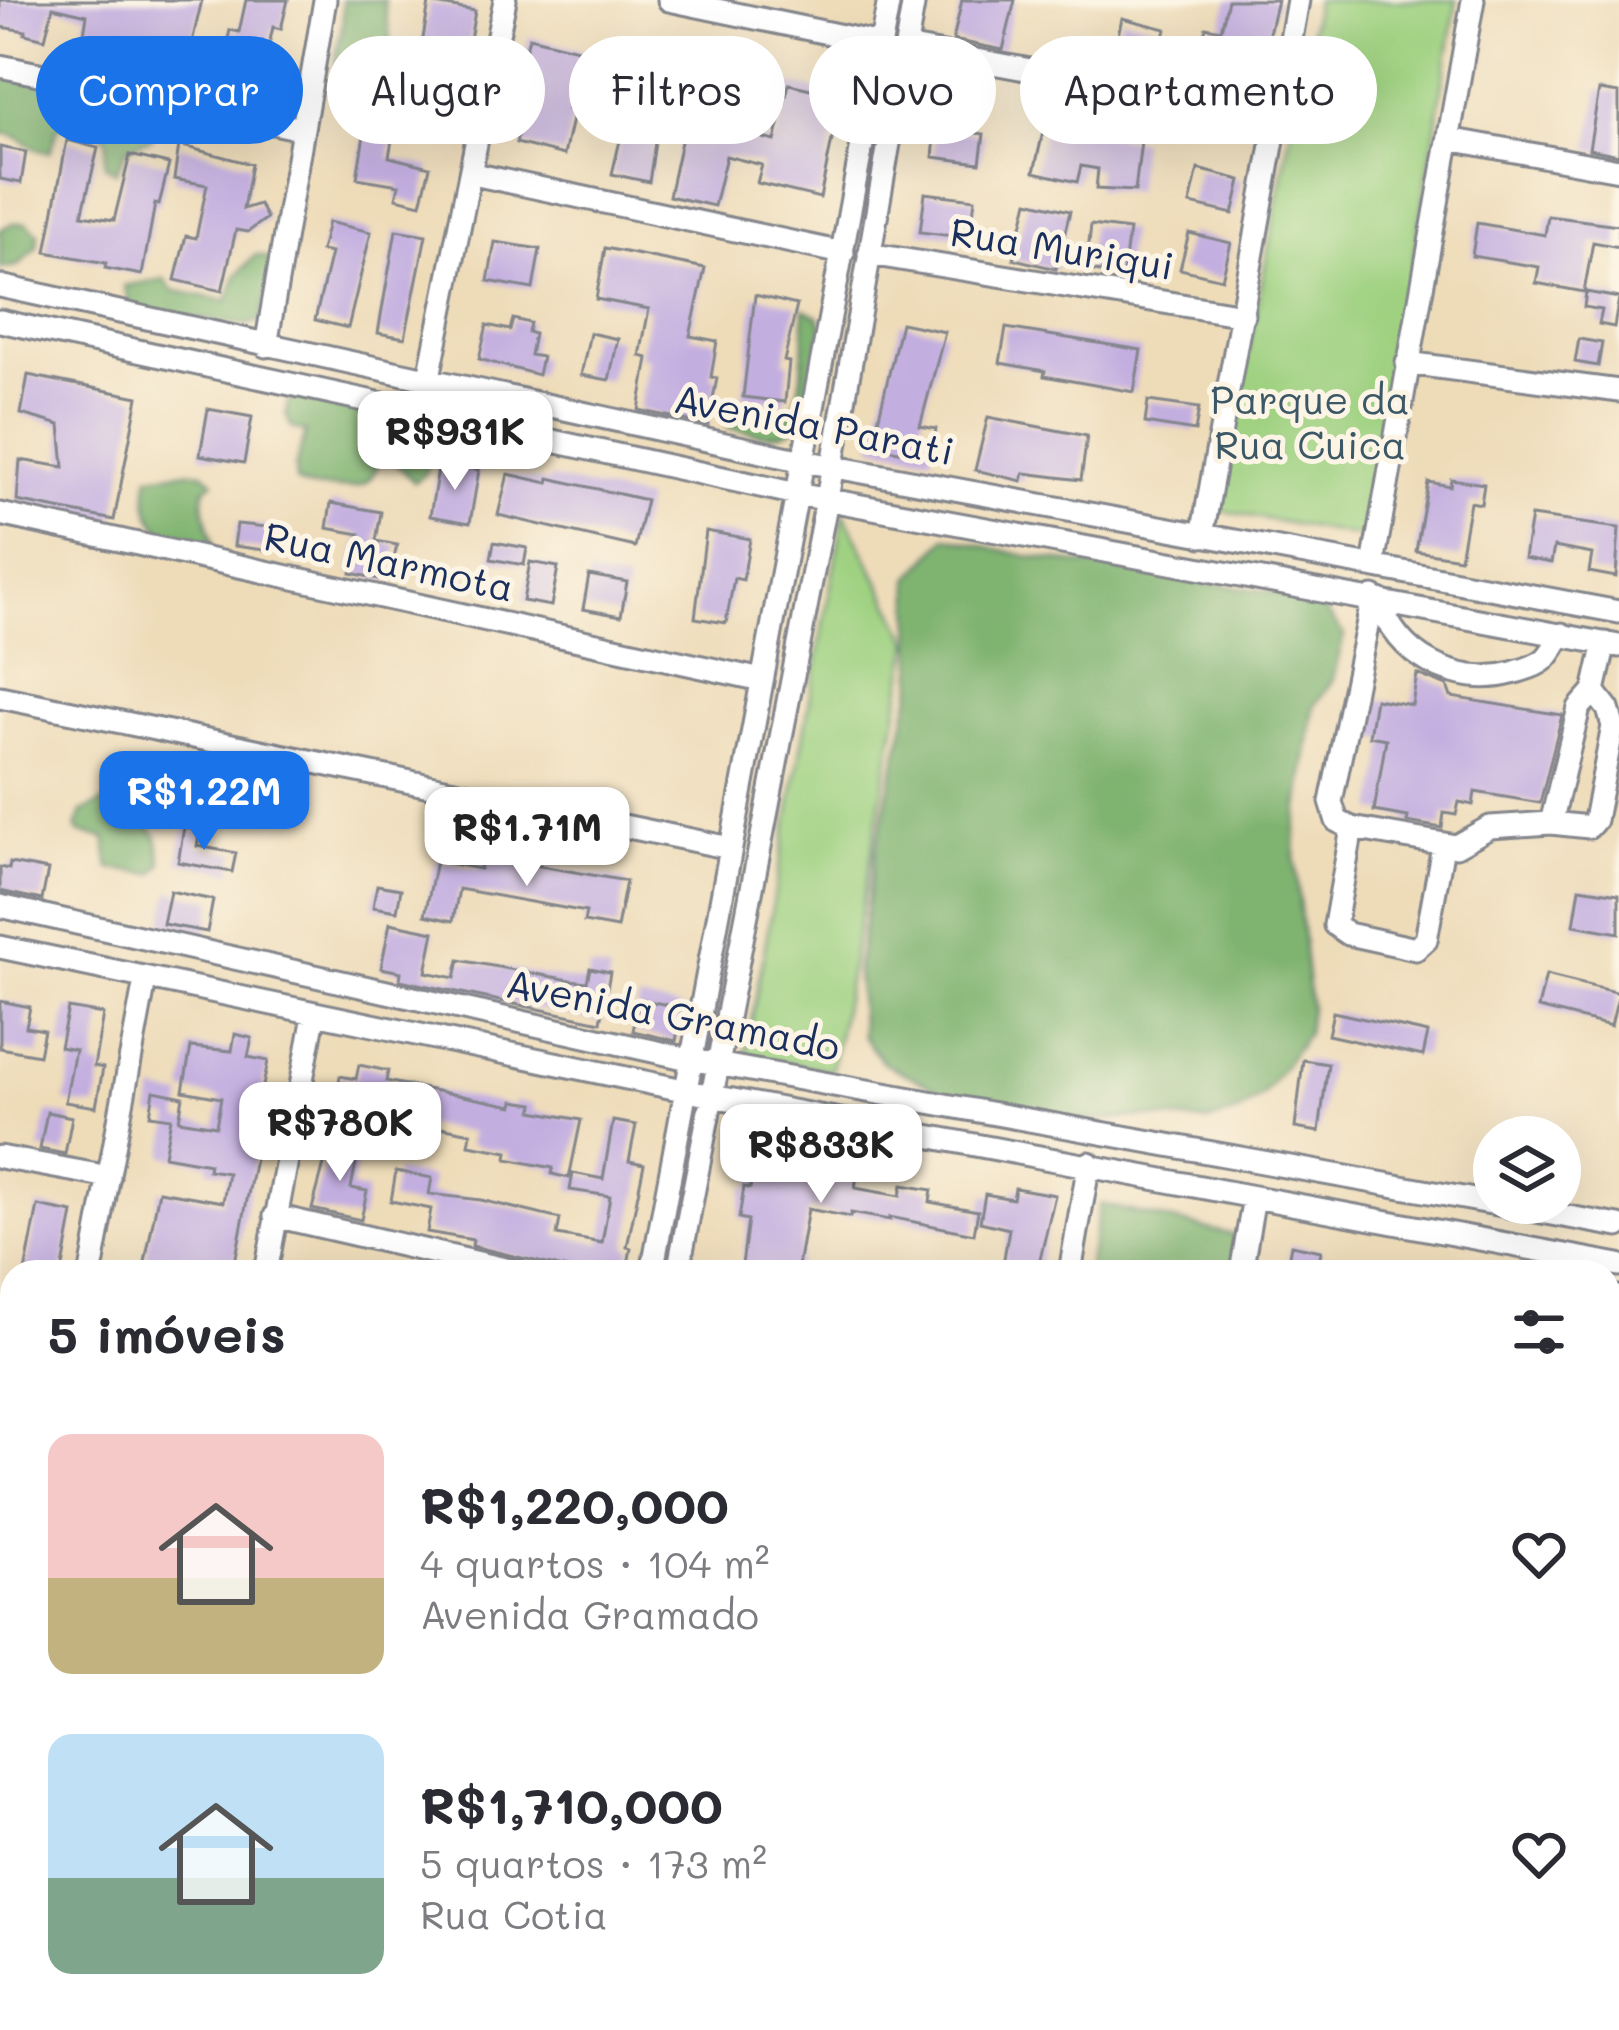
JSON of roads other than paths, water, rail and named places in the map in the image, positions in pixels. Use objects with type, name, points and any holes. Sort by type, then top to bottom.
[{"type":"street","points":[[303,123],[325,0]]},
{"type":"street","points":[[428,382],[505,0]]},
{"type":"street","points":[[670,0],[843,36]]},
{"type":"street","points":[[882,36],[889,0]]},
{"type":"street","points":[[908,36],[914,0]]},
{"type":"street","points":[[1292,36],[1298,0]]},
{"type":"street","points":[[1373,565],[1473,0]]},
{"type":"street","points":[[0,66],[36,74]]},
{"type":"street","points":[[1449,139],[1619,170]]},
{"type":"street","points":[[266,346],[300,144]]},
{"type":"street","points":[[654,1260],[863,144]]},
{"type":"street","points":[[680,1260],[827,499],[889,144]]},
{"type":"street","points":[[1202,536],[1274,144]]},
{"type":"street","points":[[473,174],[844,253]]},
{"type":"street","name":"Rua Muriqui","points":[[869,254],[1243,315]]},
{"type":"street","name":"Avenida Parati","points":[[0,286],[803,461],[1619,612]]},
{"type":"street","name":"Avenida Parati","points":[[0,321],[797,494],[1612,644]]},
{"type":"street","points":[[1407,363],[1619,391]]},
{"type":"street","name":"Rua Marmota","points":[[0,514],[762,680]]},
{"type":"street","points":[[1376,599],[1397,637],[1453,676],[1492,679],[1522,671],[1545,660],[1562,634]]},
{"type":"street","points":[[1376,599],[1331,802],[1337,821],[1352,828],[1443,845],[1466,842],[1490,826],[1589,826],[1595,820],[1613,726],[1608,709],[1594,691]]},
{"type":"street","points":[[1551,823],[1579,708],[1594,691],[1612,644]]},
{"type":"street","points":[[0,697],[730,848]]},
{"type":"street","points":[[1567,761],[1604,768]]},
{"type":"street","points":[[1352,828],[1335,925],[1348,934],[1416,949],[1426,940],[1443,845]]},
{"type":"street","name":"Avenida Gramado","points":[[0,906],[689,1059],[1619,1226]]},
{"type":"street","name":"Avenida Gramado","points":[[0,947],[712,1096],[1597,1260]]},
{"type":"street","points":[[93,1260],[146,980]]},
{"type":"street","points":[[268,1260],[314,1016]]},
{"type":"street","points":[[0,1157],[109,1177]]},
{"type":"street","points":[[1072,1260],[1089,1163]]},
{"type":"street","points":[[1242,1260],[1254,1197]]},
{"type":"street","points":[[275,1216],[466,1260]]},
{"type":"park label","name":"Parque da Rua Cuica","points":[[1310,422]]}]
